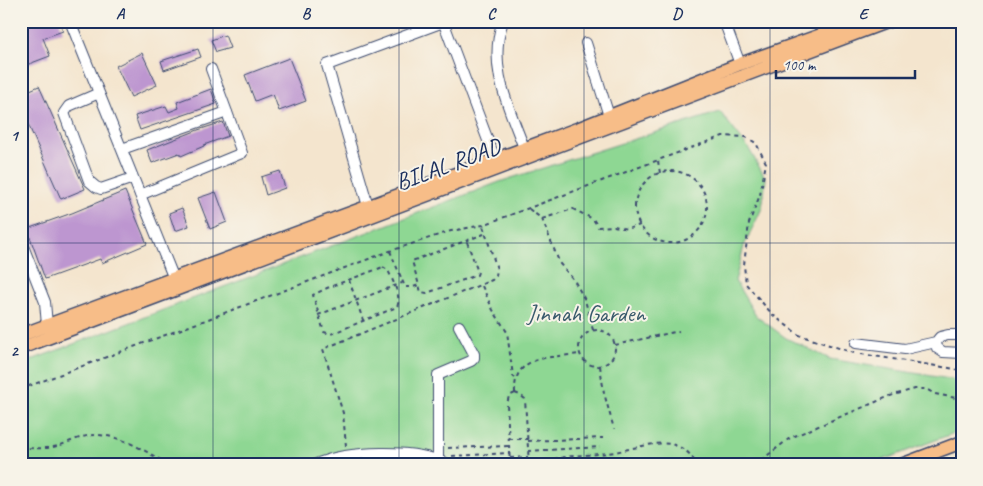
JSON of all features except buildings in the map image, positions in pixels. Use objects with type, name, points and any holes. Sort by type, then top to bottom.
[{"type":"main road","name":"BILAL ROAD","points":[[21,335],[495,159],[740,64],[860,21]]},
{"type":"main road","name":"BILAL ROAD","points":[[21,348],[889,21]]},
{"type":"main road","points":[[901,465],[927,461],[962,442]]},
{"type":"street","points":[[70,21],[174,279]]},
{"type":"street","points":[[368,206],[327,65],[443,21],[495,159]]},
{"type":"street","points":[[503,21],[496,48],[499,77],[524,148]]},
{"type":"street","points":[[724,21],[740,64]]},
{"type":"street","points":[[586,43],[609,116]]},
{"type":"street","points":[[140,195],[242,153],[211,69]]},
{"type":"street","points":[[99,93],[68,106],[64,113],[89,181],[101,189],[133,178]]},
{"type":"street","points":[[122,149],[227,112]]},
{"type":"street","points":[[21,241],[45,302],[47,325]]},
{"type":"street","points":[[438,455],[438,375],[474,358],[474,354],[459,326]]},
{"type":"street","points":[[962,335],[940,336],[936,342],[937,348],[943,352],[962,353]]},
{"type":"street","points":[[856,344],[905,349],[936,342]]},
{"type":"street","points":[[314,465],[354,454],[438,455],[449,465]]},
{"type":"path","points":[[21,389],[390,251],[451,231],[483,225],[708,140],[724,136],[746,137],[756,143],[766,163],[760,195],[749,223],[744,266],[746,284],[773,315],[799,335],[848,352],[962,370]]},
{"type":"path","points":[[658,160],[660,173]]},
{"type":"path","points":[[674,171],[688,175],[699,184],[706,196],[707,210],[703,224],[695,235],[689,239],[676,243],[655,240],[640,225],[636,212],[637,198],[643,185],[660,173],[674,171]]},
{"type":"path","points":[[529,209],[542,219],[560,264],[574,280],[585,300],[593,330]]},
{"type":"path","points":[[542,219],[573,209],[593,219],[598,227],[614,226],[627,229],[640,225]]},
{"type":"path","points":[[347,455],[343,413],[323,348],[492,280],[497,272],[484,234],[483,225]]},
{"type":"path","points":[[467,242],[478,272],[474,278],[425,294],[421,292],[412,261],[467,242],[484,234]]},
{"type":"path","points":[[390,251],[402,283],[406,288],[419,285]]},
{"type":"path","points":[[384,267],[388,270],[395,286],[399,301],[397,307],[329,334],[324,332],[313,295],[384,267]]},
{"type":"path","points":[[349,280],[363,320]]},
{"type":"path","points":[[318,315],[402,283]]},
{"type":"path","points":[[482,285],[493,310],[507,332],[513,376],[515,378],[515,393]]},
{"type":"path","points":[[593,330],[600,330],[608,334],[615,345],[613,357],[608,363],[600,366],[588,364],[580,354],[579,349],[581,340],[587,333],[593,330]]},
{"type":"path","points":[[615,345],[679,331]]},
{"type":"path","points":[[515,378],[523,366],[530,362],[580,354]]},
{"type":"path","points":[[600,366],[604,393],[614,429]]},
{"type":"path","points":[[755,465],[790,438],[890,396],[915,389],[926,389],[935,394],[962,399]]},
{"type":"path","points":[[510,465],[507,404],[509,396],[515,393]]},
{"type":"path","points":[[515,393],[525,400],[529,465]]},
{"type":"path","points":[[21,448],[53,447],[87,436],[97,435],[116,438],[136,446],[169,465]]},
{"type":"path","points":[[509,439],[602,438]]},
{"type":"path","points":[[539,465],[561,458],[609,453],[658,443],[669,444],[687,452],[696,465]]},
{"type":"path","points":[[438,455],[509,446]]},
{"type":"path","points":[[528,451],[600,447]]},
{"type":"path","points":[[438,455],[510,453]]},
{"type":"path","points":[[510,458],[529,457]]},
{"type":"green space","name":"Jinnah Garden","points":[[720,112],[749,149],[766,179],[762,208],[744,246],[735,281],[756,316],[786,338],[830,359],[962,381],[962,430],[870,465],[21,465],[21,364],[502,181]]}]
